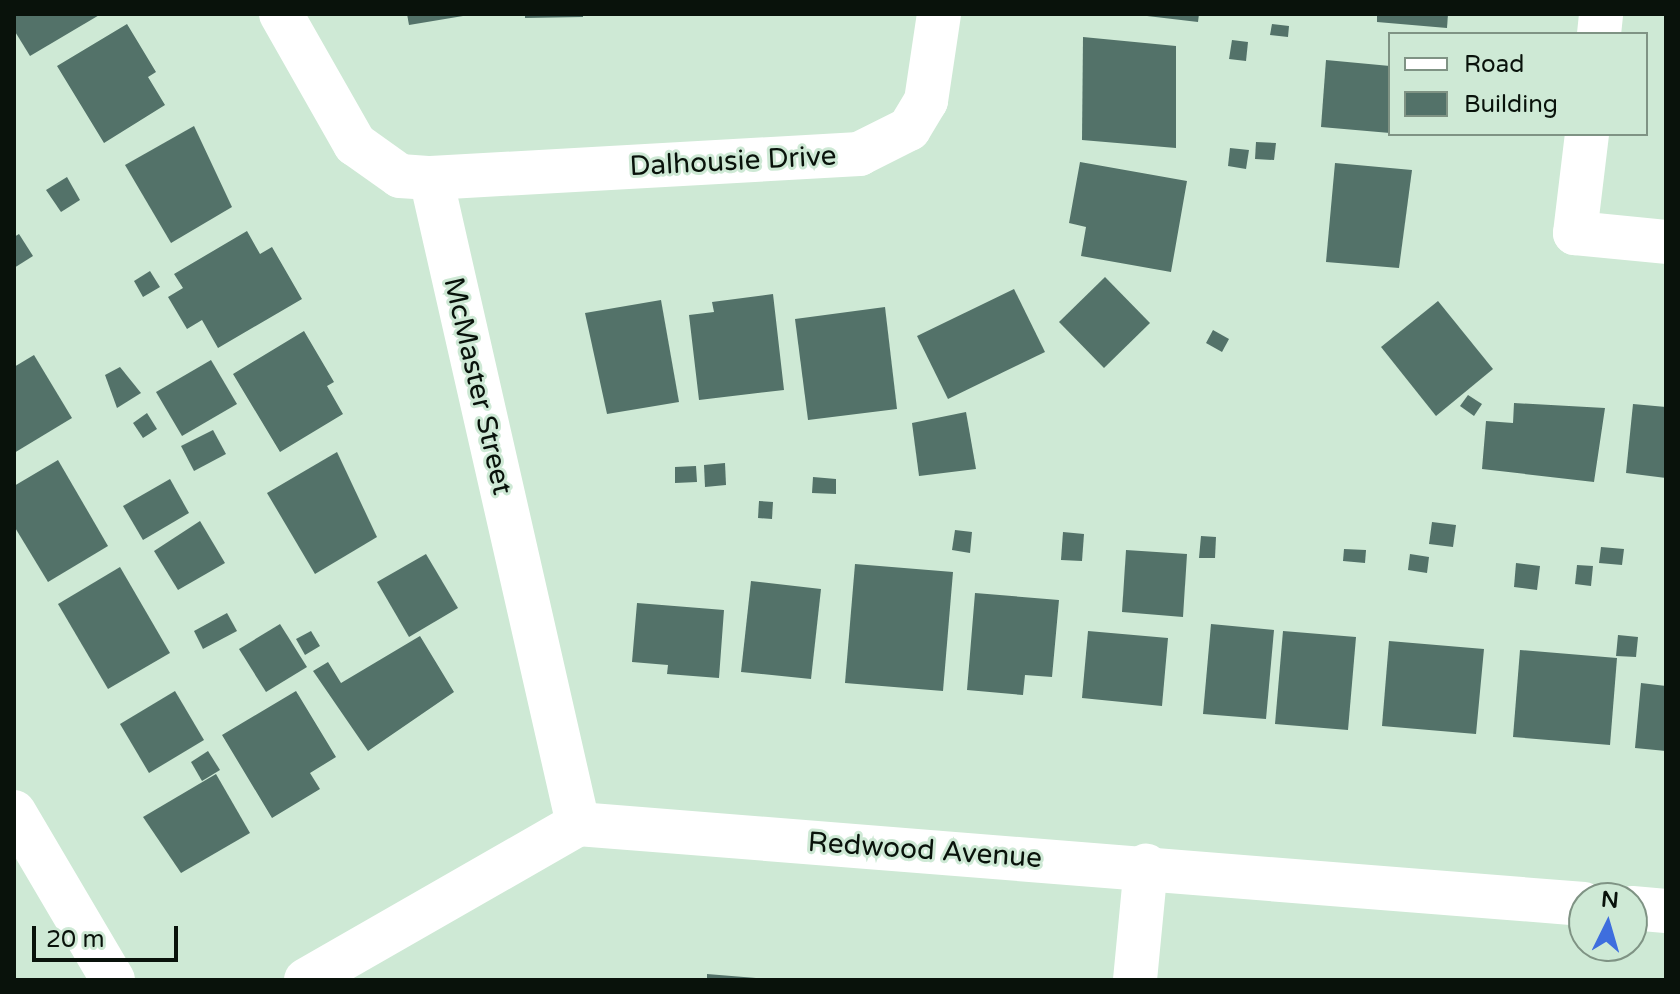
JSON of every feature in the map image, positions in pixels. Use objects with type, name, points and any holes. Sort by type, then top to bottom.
[{"type":"street","points":[[281,14],[355,144],[400,176],[431,178]]},
{"type":"street","name":"Dalhousie Drive","points":[[431,178],[859,154],[909,129],[926,101],[939,14]]},
{"type":"street","points":[[1587,136],[1575,233],[1666,242]]},
{"type":"street","name":"McMaster Street","points":[[431,178],[578,824]]},
{"type":"street","points":[[14,812],[113,980]]},
{"type":"street","points":[[306,980],[578,824]]},
{"type":"street","name":"Redwood Avenue","points":[[578,824],[1146,866],[1568,903]]},
{"type":"street","points":[[1135,980],[1146,866]]},
{"type":"building","points":[[14,14],[101,14],[30,56],[14,30]]},
{"type":"building","points":[[407,14],[463,14],[463,16],[409,25]]},
{"type":"building","points":[[525,14],[583,14],[583,17],[525,18]]},
{"type":"building","points":[[1130,14],[1199,14],[1198,22]]},
{"type":"building","points":[[1377,14],[1448,14],[1447,28],[1377,22]]},
{"type":"building","points":[[127,24],[156,72],[148,77],[165,105],[104,143],[57,66]]},
{"type":"building","points":[[1272,24],[1289,26],[1288,37],[1270,35]]},
{"type":"building","points":[[1083,37],[1176,46],[1176,148],[1082,140]]},
{"type":"building","points":[[1232,40],[1248,42],[1246,61],[1229,59]]},
{"type":"building","points":[[1326,60],[1388,66],[1388,133],[1321,127]]},
{"type":"building","points":[[194,126],[232,207],[171,243],[125,165]]},
{"type":"building","points":[[1256,142],[1276,143],[1274,160],[1255,159]]},
{"type":"building","points":[[1230,148],[1249,150],[1246,169],[1228,166]]},
{"type":"building","points":[[1080,162],[1187,181],[1171,272],[1081,256],[1086,227],[1069,223]]},
{"type":"building","points":[[1335,163],[1412,170],[1399,268],[1326,262]]},
{"type":"building","points":[[67,177],[80,200],[61,212],[46,190]]},
{"type":"building","points":[[247,231],[260,254],[272,247],[302,299],[218,348],[202,320],[187,329],[168,297],[183,288],[174,274]]},
{"type":"building","points":[[19,234],[33,256],[14,268],[14,237]]},
{"type":"building","points":[[150,271],[160,287],[143,297],[134,281]]},
{"type":"building","points":[[1105,277],[1150,323],[1104,368],[1059,322]]},
{"type":"building","points":[[1014,289],[1045,352],[948,399],[917,336]]},
{"type":"building","points":[[773,294],[784,390],[699,400],[689,315],[714,312],[712,302]]},
{"type":"building","points":[[661,300],[679,402],[607,414],[585,313]]},
{"type":"building","points":[[1438,301],[1493,369],[1436,416],[1381,347]]},
{"type":"building","points":[[885,307],[897,409],[808,420],[795,319]]},
{"type":"building","points":[[1213,330],[1229,339],[1222,352],[1206,343]]},
{"type":"building","points":[[304,331],[334,382],[327,386],[343,414],[280,452],[233,374]]},
{"type":"building","points":[[34,355],[72,418],[14,453],[14,367]]},
{"type":"building","points":[[211,360],[237,404],[182,436],[156,392]]},
{"type":"building","points":[[120,367],[141,393],[117,408],[105,375]]},
{"type":"building","points":[[1468,395],[1482,404],[1474,416],[1460,406]]},
{"type":"building","points":[[1514,403],[1605,408],[1594,482],[1482,469],[1486,421],[1513,423]]},
{"type":"building","points":[[1633,404],[1666,407],[1666,478],[1626,473]]},
{"type":"building","points":[[966,412],[976,469],[919,476],[912,423]]},
{"type":"building","points":[[147,413],[157,429],[143,438],[133,423]]},
{"type":"building","points":[[213,430],[226,454],[194,471],[181,446]]},
{"type":"building","points":[[337,452],[377,537],[315,574],[267,493]]},
{"type":"building","points":[[58,460],[108,546],[48,582],[14,526],[14,486]]},
{"type":"building","points":[[725,463],[726,485],[705,487],[704,465]]},
{"type":"building","points":[[696,466],[697,482],[675,483],[675,467]]},
{"type":"building","points":[[813,477],[836,479],[836,494],[812,493]]},
{"type":"building","points":[[170,479],[189,513],[143,540],[123,506]]},
{"type":"building","points":[[759,501],[773,502],[772,519],[758,518]]},
{"type":"building","points":[[200,521],[225,563],[178,590],[154,551]]},
{"type":"building","points":[[1432,522],[1456,525],[1453,547],[1429,544]]},
{"type":"building","points":[[955,530],[972,532],[970,553],[952,550]]},
{"type":"building","points":[[1063,532],[1084,534],[1082,561],[1061,560]]},
{"type":"building","points":[[1201,536],[1216,537],[1215,558],[1199,558]]},
{"type":"building","points":[[1601,547],[1624,549],[1622,565],[1599,563]]},
{"type":"building","points":[[1344,549],[1366,550],[1365,563],[1343,561]]},
{"type":"building","points":[[1126,550],[1187,554],[1183,617],[1122,612]]},
{"type":"building","points":[[426,554],[458,608],[409,637],[377,582]]},
{"type":"building","points":[[1410,554],[1429,557],[1427,573],[1408,570]]},
{"type":"building","points":[[1516,563],[1540,566],[1537,590],[1514,587]]},
{"type":"building","points":[[855,564],[953,572],[943,691],[845,683]]},
{"type":"building","points":[[1577,565],[1593,566],[1591,586],[1575,584]]},
{"type":"building","points":[[120,567],[170,653],[108,689],[58,604]]},
{"type":"building","points":[[751,581],[821,589],[811,679],[741,672]]},
{"type":"building","points":[[975,593],[1059,600],[1052,677],[1025,675],[1023,695],[967,690]]},
{"type":"building","points":[[637,603],[724,610],[719,678],[667,674],[668,665],[632,662]]},
{"type":"building","points":[[227,613],[237,631],[203,649],[194,631]]},
{"type":"building","points":[[280,624],[307,667],[266,692],[239,649]]},
{"type":"building","points":[[1211,624],[1274,630],[1266,719],[1203,714]]},
{"type":"building","points":[[311,631],[320,646],[305,655],[296,639]]},
{"type":"building","points":[[1088,631],[1168,638],[1162,706],[1082,698]]},
{"type":"building","points":[[1283,631],[1356,637],[1348,730],[1275,724]]},
{"type":"building","points":[[1618,635],[1638,637],[1636,657],[1616,656]]},
{"type":"building","points":[[420,636],[454,692],[368,751],[313,671],[328,662],[341,683]]},
{"type":"building","points":[[1389,641],[1484,649],[1476,734],[1382,726]]},
{"type":"building","points":[[1520,650],[1617,658],[1610,745],[1513,737]]},
{"type":"building","points":[[1641,683],[1666,686],[1666,751],[1635,748]]},
{"type":"building","points":[[175,691],[204,740],[149,773],[120,724]]},
{"type":"building","points":[[296,691],[336,757],[310,773],[320,789],[272,818],[222,735]]},
{"type":"building","points":[[208,751],[220,770],[202,781],[191,762]]},
{"type":"building","points":[[216,774],[250,833],[181,873],[143,817]]},
{"type":"building","points":[[707,974],[756,978],[756,980],[707,980]]}]
